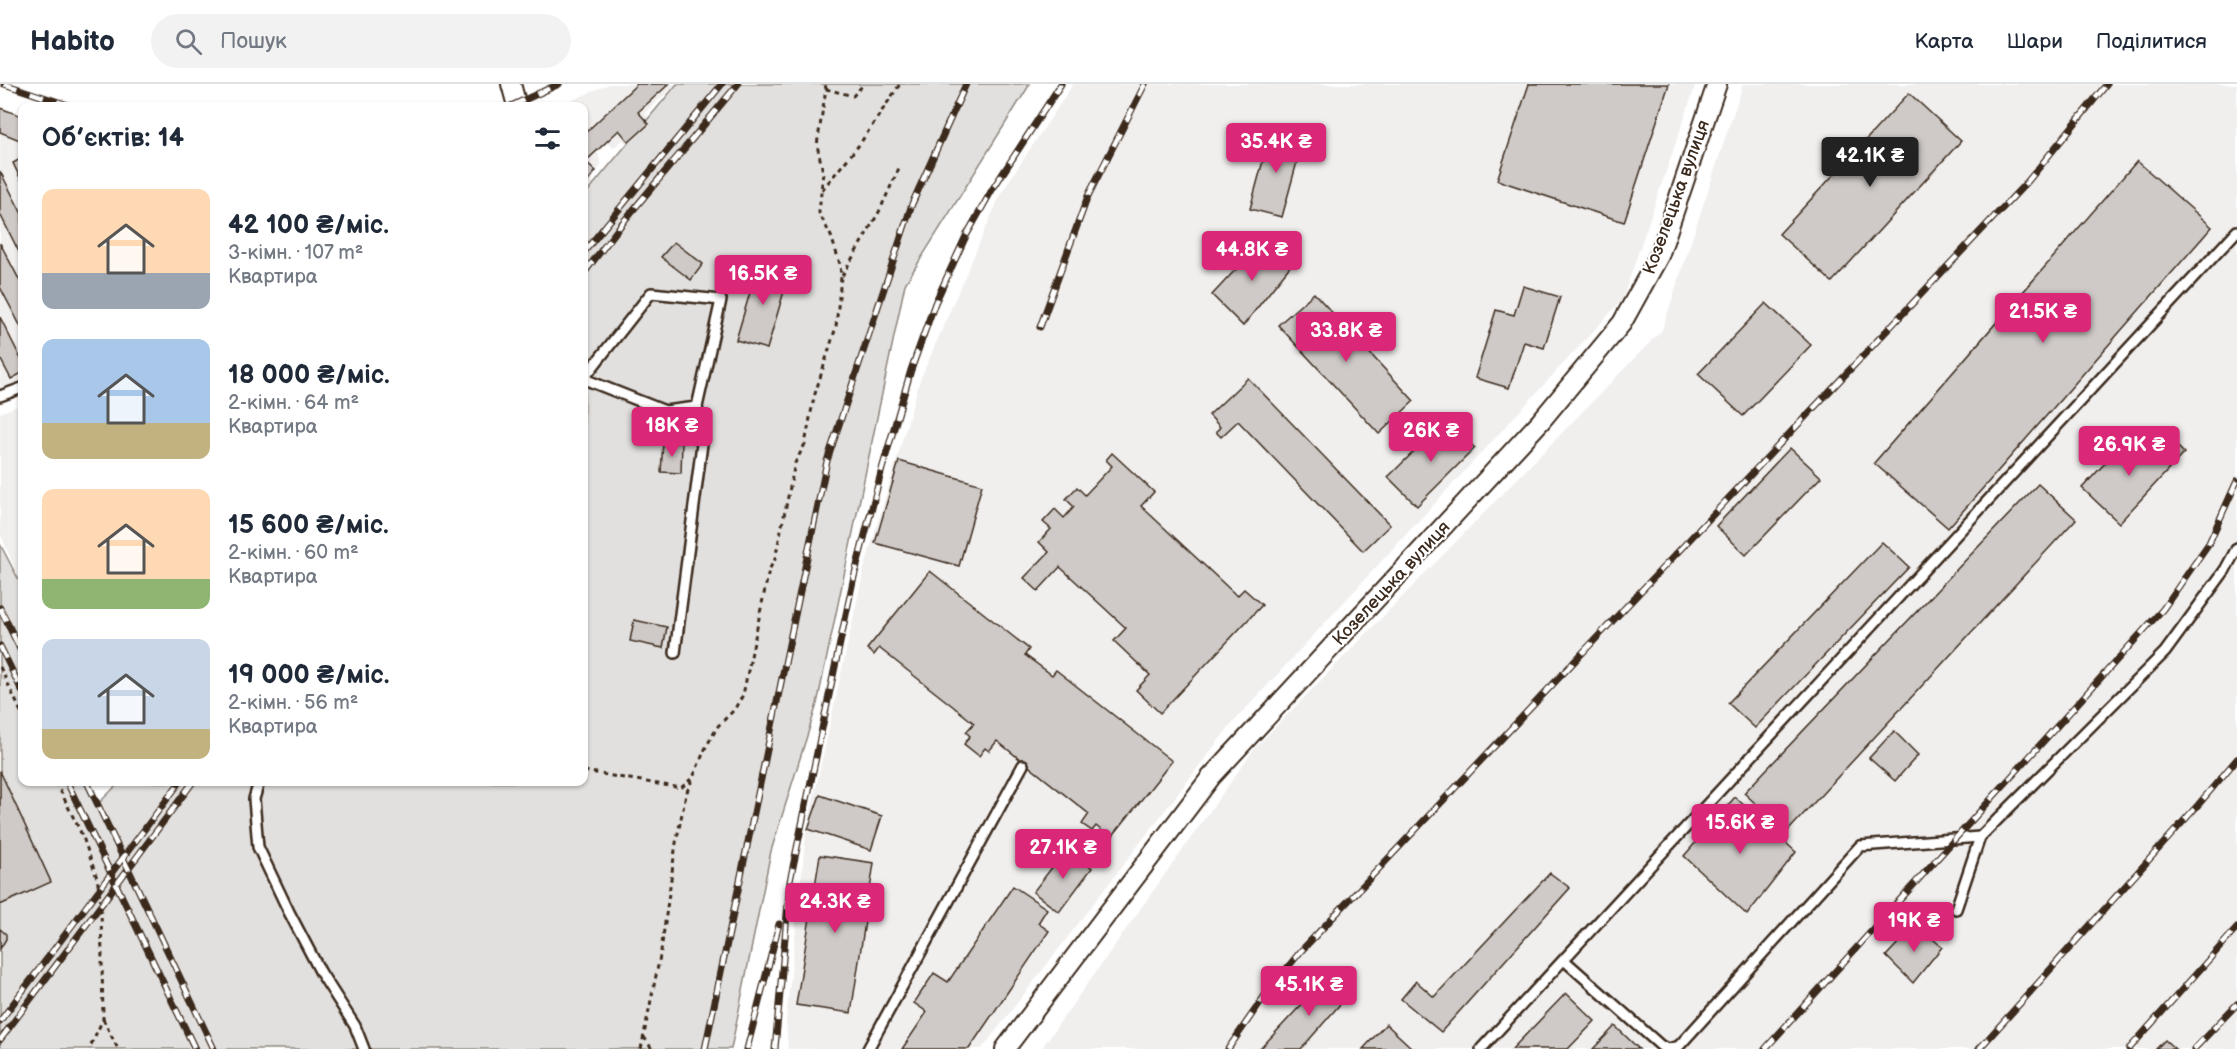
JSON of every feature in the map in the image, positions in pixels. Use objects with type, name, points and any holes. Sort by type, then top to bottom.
[{"type":"street","points":[[511,84],[516,102]]},
{"type":"street","name":"Козелецька вулиця","points":[[1005,1049],[1212,777],[1540,422],[1622,323],[1659,256],[1717,84]]},
{"type":"lane","points":[[1481,1049],[2237,231]]},
{"type":"lane","points":[[588,374],[651,293],[721,300],[697,407],[703,436],[675,653]]},
{"type":"lane","points":[[588,381],[665,411],[697,407]]},
{"type":"lane","points":[[0,396],[18,389]]},
{"type":"lane","points":[[1956,909],[1980,837],[2165,652],[2225,570],[2237,548]]},
{"type":"lane","points":[[868,1049],[1023,765]]},
{"type":"lane","points":[[258,786],[254,799],[258,847],[305,943],[355,1026],[364,1049]]},
{"type":"lane","points":[[1564,960],[1662,1046],[1669,1049],[1679,1046],[1860,846],[1980,837]]},
{"type":"path","points":[[641,1049],[661,951],[676,843],[686,794],[706,747],[718,726],[734,710],[743,694],[769,570],[775,559],[795,463],[805,444],[814,397],[836,327],[841,277],[840,264],[831,236],[819,213],[823,172],[816,145],[825,84]]},
{"type":"path","points":[[826,89],[853,96],[864,84]]},
{"type":"path","points":[[821,192],[859,145],[900,84]]},
{"type":"path","points":[[841,277],[879,212],[900,166]]},
{"type":"path","points":[[0,667],[18,705]]},
{"type":"path","points":[[588,772],[681,788],[694,776]]},
{"type":"path","points":[[58,786],[82,837],[97,878],[101,903],[103,1019],[118,1049]]},
{"type":"path","points":[[89,1049],[103,1019]]},
{"type":"path","points":[[644,1037],[652,1049]]},
{"type":"shaded area","points":[[609,84],[676,84],[645,113],[653,124],[630,146],[623,140],[613,148],[607,143],[598,153],[601,165],[588,188],[588,102],[568,102]]},
{"type":"shaded area","points":[[677,84],[1030,84],[905,284],[817,704],[771,851],[731,1049],[0,1049],[0,544],[18,578],[18,786],[91,786],[98,804],[116,786],[588,786],[588,191]]},
{"type":"shaded area","points":[[1073,84],[1696,84],[1622,300],[1229,727],[982,1049],[788,1049],[786,1020],[806,833],[864,569],[920,380],[1001,193]]},
{"type":"shaded area","points":[[1743,84],[2237,84],[2237,1049],[1041,1049],[1254,749],[1662,330]]},
{"type":"shaded area","points":[[0,108],[18,115],[18,382],[0,389]]},
{"type":"shaded area","points":[[18,406],[18,576],[0,533],[0,413]]},
{"type":"building","points":[[637,84],[669,84],[638,112],[649,124],[629,142],[619,130],[588,159],[588,130]]},
{"type":"building","points":[[1529,84],[1669,84],[1624,222],[1497,180]]},
{"type":"building","points":[[1909,93],[1961,141],[1832,282],[1779,234]]},
{"type":"building","points":[[0,108],[18,115],[18,139],[0,132]]},
{"type":"building","points":[[1271,131],[1303,140],[1282,217],[1250,209]]},
{"type":"building","points":[[18,160],[18,174],[13,163]]},
{"type":"building","points":[[2137,161],[2212,227],[1948,528],[1874,463]]},
{"type":"building","points":[[588,164],[596,171],[588,181]]},
{"type":"building","points":[[0,171],[18,206],[18,250],[0,214]]},
{"type":"building","points":[[1265,238],[1291,265],[1243,326],[1212,295]]},
{"type":"building","points":[[674,242],[703,264],[691,280],[661,257]]},
{"type":"building","points":[[0,243],[18,277],[18,321],[0,287]]},
{"type":"building","points":[[759,262],[790,271],[767,349],[736,340]]},
{"type":"building","points":[[1523,286],[1560,297],[1544,348],[1524,342],[1509,388],[1475,378],[1496,310],[1514,315]]},
{"type":"building","points":[[1314,293],[1414,401],[1379,434],[1278,325]]},
{"type":"building","points":[[1766,303],[1811,345],[1743,416],[1698,374]]},
{"type":"building","points":[[0,317],[18,353],[18,375],[11,379],[0,358]]},
{"type":"building","points":[[1248,378],[1390,525],[1363,551],[1238,421],[1221,437],[1216,432],[1220,427],[1209,415]]},
{"type":"building","points":[[1446,420],[1475,448],[1417,506],[1388,477]]},
{"type":"building","points":[[2131,435],[2159,461],[2175,444],[2184,453],[2119,523],[2082,488]]},
{"type":"building","points":[[663,442],[682,443],[681,473],[661,472]]},
{"type":"building","points":[[1790,448],[1821,477],[1746,555],[1716,526]]},
{"type":"building","points":[[1112,453],[1154,492],[1141,506],[1237,596],[1244,589],[1262,605],[1160,713],[1136,690],[1150,675],[1114,641],[1126,628],[1060,567],[1038,591],[1024,578],[1049,552],[1039,542],[1051,529],[1043,522],[1055,509],[1064,518],[1074,507],[1066,499],[1077,487],[1085,495],[1112,466],[1106,460]]},
{"type":"building","points":[[899,461],[982,485],[959,566],[875,543]]},
{"type":"building","points":[[2038,484],[2076,519],[1787,832],[1744,793]]},
{"type":"building","points":[[1882,542],[1909,567],[1755,728],[1728,703]]},
{"type":"building","points":[[930,571],[1029,649],[1025,655],[1052,675],[1056,670],[1172,761],[1111,838],[1096,826],[1092,831],[1082,824],[1089,814],[997,741],[989,751],[985,748],[979,756],[964,744],[970,736],[966,732],[974,723],[879,648],[874,655],[867,649]]},
{"type":"building","points":[[634,620],[667,627],[663,648],[630,641]]},
{"type":"building","points":[[1894,731],[1918,755],[1895,781],[1869,758]]},
{"type":"building","points":[[0,771],[51,882],[0,905]]},
{"type":"building","points":[[820,795],[882,816],[871,850],[808,829]]},
{"type":"building","points":[[1735,797],[1796,852],[1747,915],[1684,856]]},
{"type":"building","points":[[1067,848],[1092,868],[1059,912],[1033,892]]},
{"type":"building","points":[[820,855],[874,863],[851,1013],[796,1005]]},
{"type":"building","points":[[1550,873],[1570,888],[1441,1032],[1401,999],[1416,981],[1434,997]]},
{"type":"building","points":[[1013,886],[1047,909],[1038,923],[1049,931],[969,1049],[902,1049],[927,1012],[914,1003],[934,973],[948,982]]},
{"type":"building","points":[[1931,902],[1943,914],[1933,925],[1920,914]]},
{"type":"building","points":[[1916,924],[1942,947],[1913,983],[1886,956]]},
{"type":"building","points":[[0,929],[6,934],[6,939],[0,949]]},
{"type":"building","points":[[1331,973],[1349,994],[1301,1049],[1260,1049]]},
{"type":"building","points":[[1566,993],[1595,1021],[1568,1049],[1512,1049]]},
{"type":"building","points":[[1386,1024],[1413,1049],[1363,1049]]},
{"type":"building","points":[[1615,1026],[1639,1049],[1593,1049]]},
{"type":"building","points":[[2165,1040],[2175,1049],[2156,1049]]},
{"type":"railway","points":[[4,84],[59,102]]},
{"type":"railway","points":[[520,102],[559,84]]},
{"type":"railway","points":[[588,247],[722,84]]},
{"type":"railway","points":[[588,268],[738,84]]},
{"type":"railway","points":[[705,1049],[827,461],[912,204],[966,84]]},
{"type":"railway","points":[[775,1049],[790,881],[853,581],[911,370],[935,303],[966,236],[992,190],[1061,84]]},
{"type":"railway","points":[[1040,327],[1088,196],[1145,84]]},
{"type":"railway","points":[[1228,1049],[1266,994],[1301,951],[2028,181],[2107,84]]},
{"type":"railway","points":[[1765,1049],[2163,609],[2209,543],[2237,481]]},
{"type":"railway","points":[[0,608],[18,645]]},
{"type":"railway","points":[[0,646],[18,683]]},
{"type":"railway","points":[[1979,1049],[2237,759]]},
{"type":"railway","points":[[69,786],[195,1049]]},
{"type":"railway","points":[[89,786],[214,1049]]},
{"type":"railway","points":[[0,1021],[177,786]]},
{"type":"railway","points":[[0,1040],[190,786]]},
{"type":"railway","points":[[747,1049],[779,924]]},
{"type":"railway","points":[[2129,1049],[2237,928]]},
{"type":"railway","points":[[2194,1049],[2237,1004]]}]
